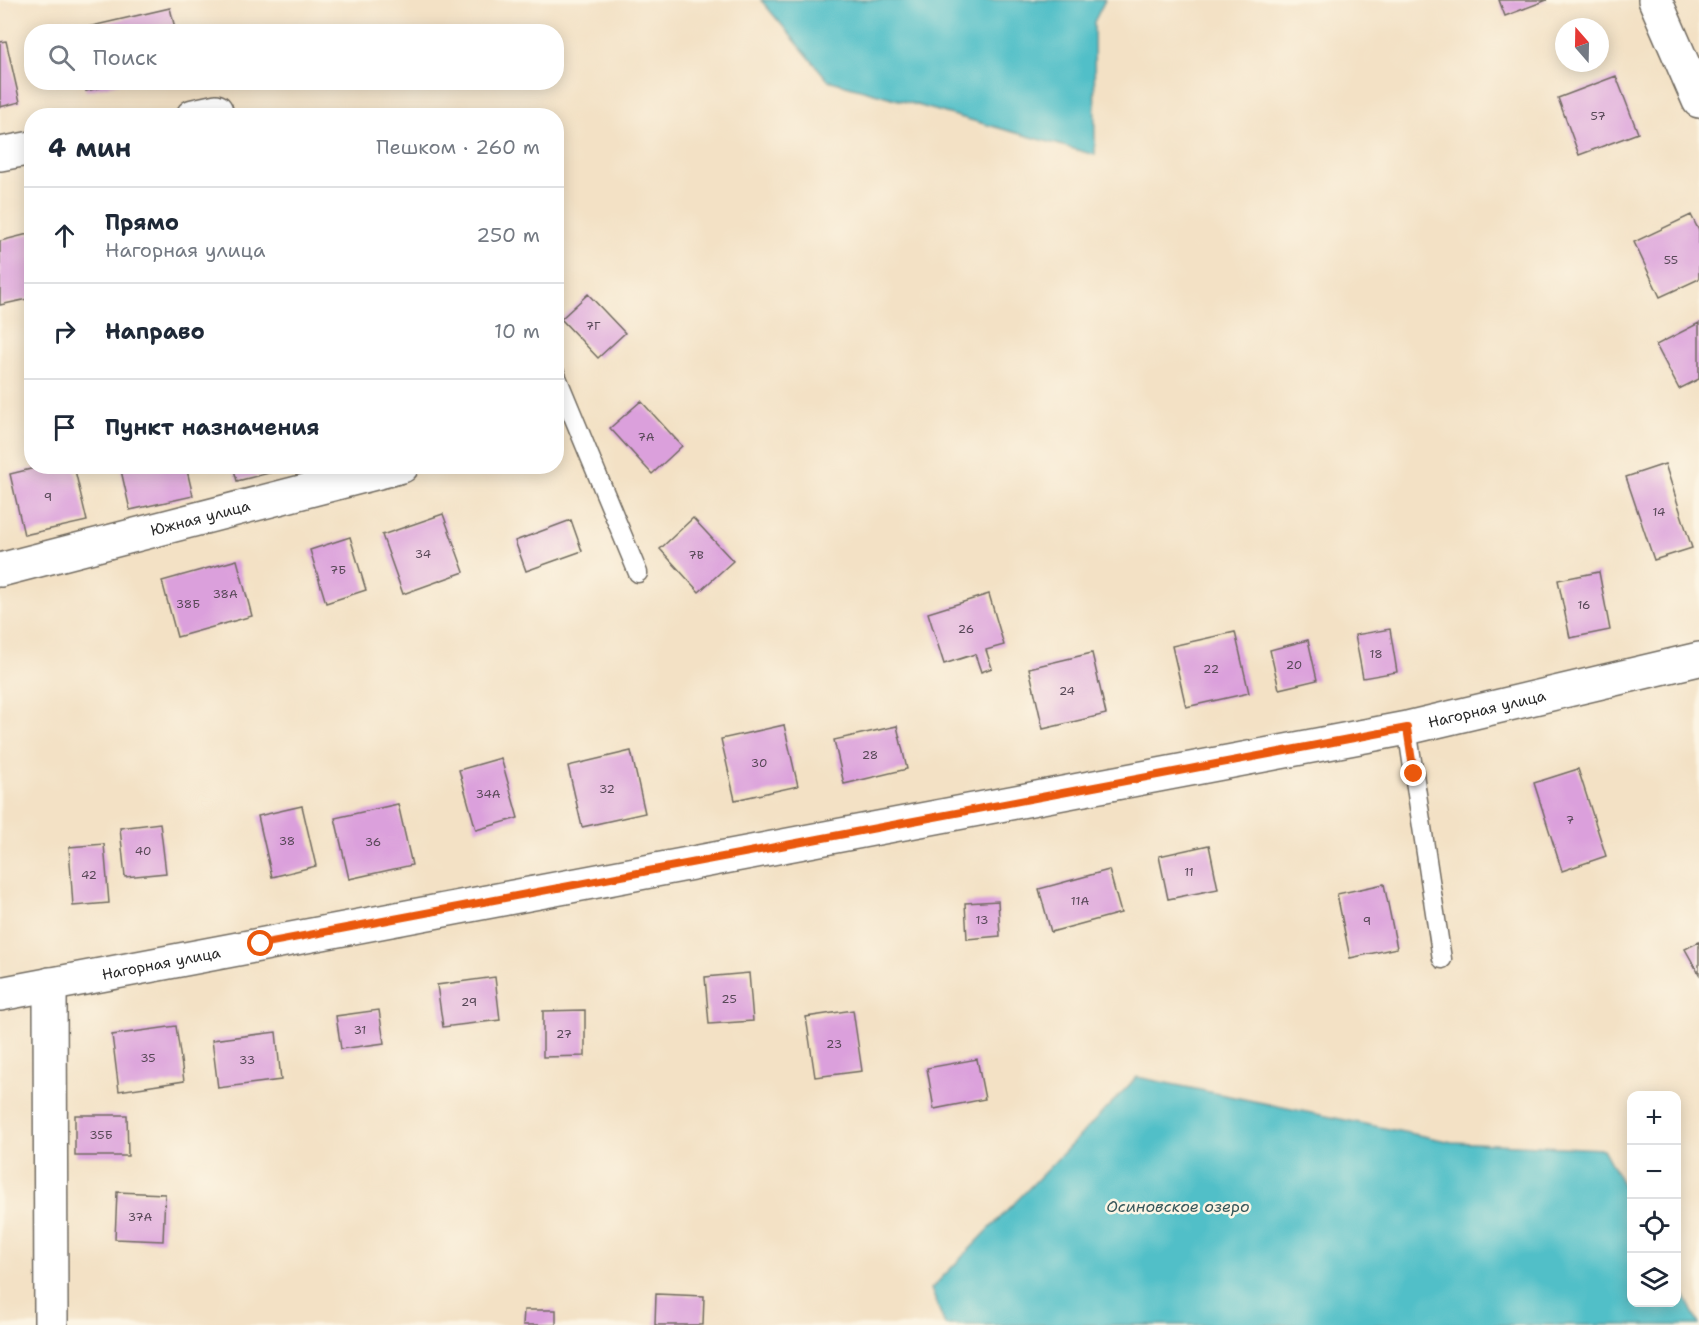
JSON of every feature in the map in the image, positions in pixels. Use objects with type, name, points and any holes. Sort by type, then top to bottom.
[{"type":"street","points":[[1655,0],[1699,101]]},
{"type":"street","points":[[0,154],[24,150]]},
{"type":"street","name":"Южная улица","points":[[0,570],[371,474]]},
{"type":"street","name":"Нагорная улица","points":[[0,994],[1407,728],[1699,659]]},
{"type":"street","points":[[50,984],[51,1325]]},
{"type":"lane","points":[[564,394],[638,573]]},
{"type":"lane","points":[[1407,728],[1442,959]]},
{"type":"water","points":[[761,0],[1105,0],[1094,22],[1095,155],[828,80]]},
{"type":"water","name":"Осиновское озеро","points":[[1137,1077],[1452,1142],[1603,1149],[1627,1193],[1627,1307],[1681,1307],[1681,1289],[1699,1325],[945,1325],[931,1289]]},
{"type":"building","points":[[1499,0],[1547,0],[1505,16]]},
{"type":"building","points":[[170,8],[174,24],[100,24]]},
{"type":"building","points":[[6,41],[20,102],[0,107],[0,42]]},
{"type":"building","points":[[1616,76],[1638,133],[1579,155],[1558,98]]},
{"type":"building","points":[[1691,215],[1699,231],[1699,279],[1660,297],[1634,242]]},
{"type":"building","points":[[24,235],[24,300],[0,305],[0,241]]},
{"type":"building","points":[[588,294],[625,333],[598,358],[564,322],[564,316]]},
{"type":"building","points":[[1699,323],[1699,379],[1679,389],[1656,345]]},
{"type":"building","points":[[641,401],[682,446],[652,474],[610,428]]},
{"type":"building","points":[[1665,464],[1692,548],[1654,560],[1626,477]]},
{"type":"building","points":[[24,471],[24,474],[76,474],[87,521],[24,535],[10,474]]},
{"type":"building","points":[[122,474],[188,474],[193,496],[130,510]]},
{"type":"building","points":[[235,474],[265,474],[237,481]]},
{"type":"building","points":[[443,514],[464,572],[403,594],[382,535]]},
{"type":"building","points":[[693,518],[733,561],[699,592],[660,549]]},
{"type":"building","points":[[571,520],[582,551],[526,571],[515,541]]},
{"type":"building","points":[[350,537],[366,590],[326,603],[310,550]]},
{"type":"building","points":[[237,560],[252,616],[177,637],[162,581]]},
{"type":"building","points":[[1599,572],[1610,630],[1570,638],[1558,580]]},
{"type":"building","points":[[989,594],[1004,645],[986,650],[992,668],[981,672],[975,654],[944,664],[928,613]]},
{"type":"building","points":[[1390,629],[1397,672],[1363,678],[1355,635]]},
{"type":"building","points":[[1235,632],[1249,693],[1186,707],[1172,646]]},
{"type":"building","points":[[1308,640],[1317,680],[1279,689],[1270,650]]},
{"type":"building","points":[[1092,653],[1106,714],[1043,729],[1029,668]]},
{"type":"building","points":[[784,725],[798,786],[735,800],[721,739]]},
{"type":"building","points":[[897,726],[907,769],[844,784],[834,740]]},
{"type":"building","points":[[631,751],[645,813],[582,827],[568,766]]},
{"type":"building","points":[[501,758],[518,818],[476,830],[459,770]]},
{"type":"building","points":[[1578,769],[1606,856],[1562,871],[1534,783]]},
{"type":"building","points":[[398,804],[412,865],[349,879],[335,818]]},
{"type":"building","points":[[302,806],[316,866],[272,877],[258,816]]},
{"type":"building","points":[[160,823],[166,873],[125,877],[120,828]]},
{"type":"building","points":[[104,844],[109,903],[73,906],[69,847]]},
{"type":"building","points":[[1209,845],[1218,889],[1168,899],[1159,856]]},
{"type":"building","points":[[1109,870],[1121,913],[1051,932],[1039,889]]},
{"type":"building","points":[[1384,884],[1397,948],[1350,958],[1337,894]]},
{"type":"building","points":[[998,901],[1000,936],[967,939],[965,903]]},
{"type":"building","points":[[1699,942],[1699,974],[1685,949]]},
{"type":"building","points":[[749,973],[753,1021],[709,1024],[705,977]]},
{"type":"building","points":[[495,977],[500,1020],[443,1027],[437,985]]},
{"type":"building","points":[[379,1010],[384,1043],[341,1049],[336,1016]]},
{"type":"building","points":[[585,1010],[585,1056],[543,1057],[543,1011]]},
{"type":"building","points":[[853,1010],[862,1071],[815,1077],[806,1017]]},
{"type":"building","points":[[176,1026],[184,1081],[119,1091],[112,1035]]},
{"type":"building","points":[[276,1032],[281,1080],[218,1088],[212,1040]]},
{"type":"building","points":[[977,1059],[985,1099],[934,1109],[927,1068]]},
{"type":"building","points":[[75,1115],[127,1115],[128,1156],[75,1156]]},
{"type":"building","points":[[117,1192],[165,1194],[163,1241],[115,1239]]},
{"type":"building","points":[[656,1294],[704,1296],[703,1325],[655,1325]]},
{"type":"building","points":[[524,1310],[556,1310],[556,1325],[523,1325]]},
{"type":"route","points":[[261,944],[1407,728],[1414,774]]}]
